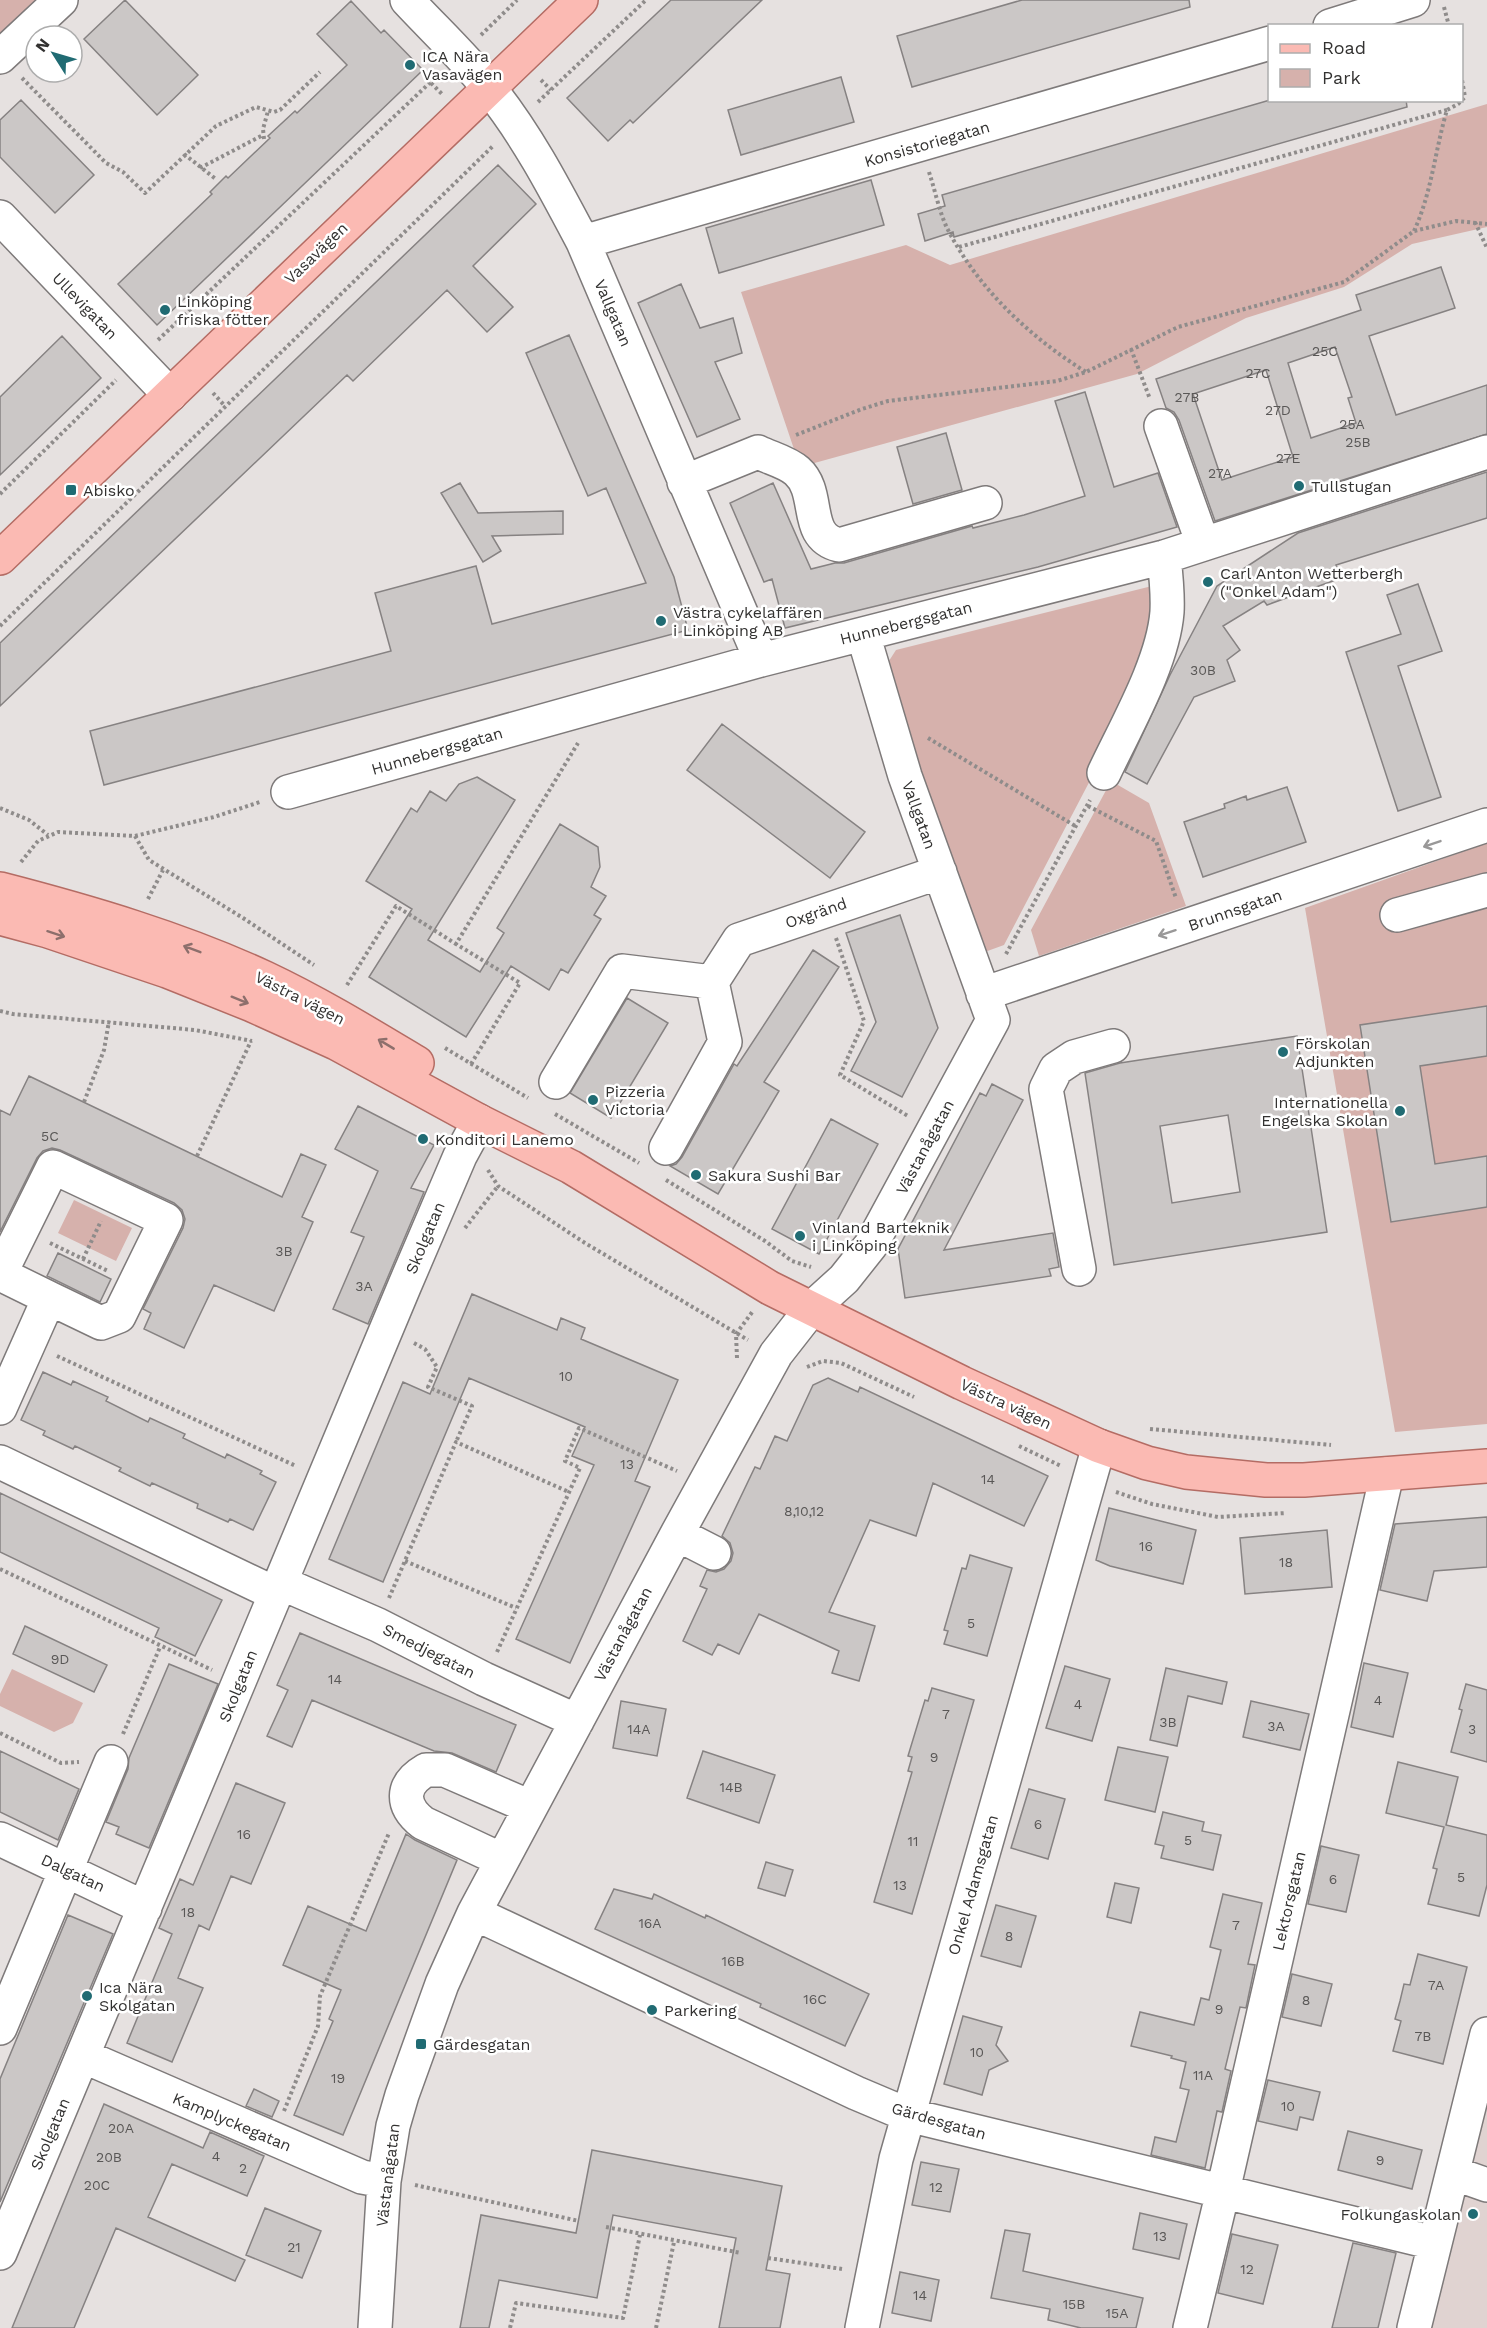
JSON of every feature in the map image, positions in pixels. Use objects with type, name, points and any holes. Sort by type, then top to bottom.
[{"type":"main road","name":"Vasavägen","points":[[0,558],[581,0]]},
{"type":"main road","name":"Västra vägen","points":[[9,878],[58,904],[149,933],[274,983],[348,1021],[490,1106],[571,1167]]},
{"type":"main road","name":"Västra vägen","points":[[0,918],[48,931],[167,971],[252,1005],[336,1043],[571,1167],[770,1288],[962,1383],[1099,1446],[1147,1463],[1226,1477],[1304,1480],[1487,1466]]},
{"type":"street","points":[[0,57],[61,0]]},
{"type":"street","name":"Vallgatan","points":[[407,0],[489,88],[515,124],[555,189],[583,242],[761,660]]},
{"type":"street","points":[[1322,0],[1328,24]]},
{"type":"street","points":[[1335,24],[1413,0]]},
{"type":"street","name":"Konsistoriegatan","points":[[583,242],[1268,43]]},
{"type":"street","name":"Ullevigatan","points":[[0,217],[170,395]]},
{"type":"street","points":[[1161,426],[1203,544]]},
{"type":"street","points":[[684,482],[758,452],[798,472],[812,496],[813,513],[819,532],[827,542],[839,545],[985,503]]},
{"type":"street","name":"Hunnebergsgatan","points":[[288,792],[761,660],[1164,556],[1487,452]]},
{"type":"street","points":[[1104,773],[1143,691],[1162,641],[1167,613],[1164,556]]},
{"type":"street","name":"Vallgatan","points":[[863,634],[905,776],[983,994]]},
{"type":"street","name":"Brunnsgatan","points":[[983,994],[1487,825]]},
{"type":"street","name":"Oxgränd","points":[[712,982],[739,940],[940,872]]},
{"type":"street","points":[[1396,915],[1487,890]]},
{"type":"street","points":[[546,1097],[622,971],[712,982],[725,1042],[657,1164]]},
{"type":"street","name":"Västanågatan","points":[[375,2328],[384,2181],[393,2126],[442,1984],[474,1913],[776,1354],[812,1308],[844,1279],[872,1245],[993,1020],[983,994]]},
{"type":"street","points":[[1078,1269],[1046,1089],[1056,1069],[1074,1058],[1113,1047]]},
{"type":"street","name":"Skolgatan","points":[[0,2253],[7,2214],[82,2056],[460,1156],[479,1120]]},
{"type":"street","points":[[53,1167],[114,1195],[166,1220],[119,1316],[101,1323],[0,1274],[53,1167]]},
{"type":"street","points":[[0,1408],[49,1298]]},
{"type":"street","name":"Onkel Adamsgatan","points":[[862,2328],[896,2159],[1099,1446]]},
{"type":"street","name":"Smedjegatan","points":[[0,1462],[278,1588],[378,1625],[484,1679],[577,1720]]},
{"type":"street","name":"Lektorsgatan","points":[[1190,2328],[1387,1474]]},
{"type":"street","points":[[677,1534],[714,1553]]},
{"type":"street","points":[[0,2028],[64,1869],[111,1762]]},
{"type":"street","points":[[502,1860],[423,1823],[409,1809],[406,1794],[413,1779],[426,1770],[435,1768],[445,1770],[530,1807]]},
{"type":"street","name":"Dalgatan","points":[[0,1839],[145,1908]]},
{"type":"street","name":"Gärdesgatan","points":[[474,1913],[856,2093],[908,2115],[1434,2242]]},
{"type":"street","points":[[1413,2328],[1487,2034]]},
{"type":"street","name":"Kamplyckegatan","points":[[82,2056],[362,2177],[384,2181]]},
{"type":"street","points":[[1453,2173],[1487,2186]]},
{"type":"path","points":[[0,494],[137,360],[517,0]]},
{"type":"path","points":[[0,626],[515,124],[646,0]]},
{"type":"path","points":[[1443,0],[1449,24]]},
{"type":"path","points":[[0,57],[106,163],[123,172],[145,193],[204,135],[223,121],[256,107],[274,112],[280,110],[320,72]]},
{"type":"path","points":[[959,247],[1447,110],[1460,102]]},
{"type":"path","points":[[1414,231],[1425,208],[1437,144],[1447,110]]},
{"type":"path","points":[[200,168],[263,137],[268,111]]},
{"type":"path","points":[[922,145],[947,228],[993,295],[1019,323],[1086,372]]},
{"type":"path","points":[[184,154],[216,180]]},
{"type":"path","points":[[758,452],[811,428],[888,401],[1057,381],[1086,372],[1178,327],[1344,282],[1414,231],[1456,221],[1487,224]]},
{"type":"path","points":[[1475,222],[1487,248]]},
{"type":"path","points":[[1131,349],[1161,426]]},
{"type":"path","points":[[926,737],[1077,827]]},
{"type":"path","points":[[456,944],[580,739]]},
{"type":"path","points":[[983,994],[1077,827],[1104,773]]},
{"type":"path","points":[[9,878],[30,849],[48,835],[58,832],[135,836],[214,818],[288,792]]},
{"type":"path","points":[[1088,806],[1156,842],[1185,927]]},
{"type":"path","points":[[0,808],[29,820],[48,835]]},
{"type":"path","points":[[135,836],[148,860],[319,968]]},
{"type":"path","points":[[148,899],[163,870]]},
{"type":"path","points":[[338,980],[347,986],[396,906],[520,983],[471,1064]]},
{"type":"path","points":[[827,909],[864,1022],[840,1076],[933,1130]]},
{"type":"path","points":[[84,1102],[104,1050],[110,1022]]},
{"type":"path","points":[[197,1156],[251,1041]]},
{"type":"path","points":[[435,1042],[471,1064],[546,1097],[657,1164],[792,1261]]},
{"type":"path","points":[[83,1258],[114,1195]]},
{"type":"path","points":[[22,1230],[135,1283]]},
{"type":"path","points":[[29,1344],[324,1479]]},
{"type":"path","points":[[392,1591],[472,1406],[428,1387],[437,1367]]},
{"type":"path","points":[[800,1374],[807,1367]]},
{"type":"path","points":[[1140,1427],[1335,1445]]},
{"type":"path","points":[[484,1679],[580,1468],[565,1461],[579,1428],[656,1461]]},
{"type":"path","points":[[456,1442],[569,1492]]},
{"type":"path","points":[[405,1561],[516,1608]]},
{"type":"path","points":[[0,1569],[160,1647],[240,1683]]},
{"type":"path","points":[[0,1733],[61,1763],[111,1762],[160,1647]]},
{"type":"path","points":[[273,2140],[318,2026],[320,1996],[406,1794]]},
{"type":"path","points":[[384,2181],[405,2182],[579,2221]]},
{"type":"path","points":[[606,2227],[674,2242],[741,2253]]},
{"type":"path","points":[[510,2328],[516,2303],[623,2318],[640,2235]]},
{"type":"path","points":[[656,2328],[674,2242]]},
{"type":"path","points":[[768,2258],[873,2274]]},
{"type":"shaded area","name":"Folkungaskolan","points":[[1487,2100],[1487,2328],[1432,2328]]},
{"type":"green space","points":[[0,0],[38,0],[0,35]]},
{"type":"green space","points":[[1487,104],[1487,227],[1412,244],[1344,287],[1246,318],[1137,374],[800,467],[741,292],[906,245],[950,265]]},
{"type":"green space","points":[[1156,585],[1152,641],[1095,771],[1004,945],[982,953],[918,777],[887,664],[896,650]]},
{"type":"green space","points":[[1111,781],[1149,803],[1186,906],[1039,956],[1031,930]]},
{"type":"green space","points":[[1487,843],[1487,1424],[1395,1432],[1305,908]]},
{"type":"green space","points":[[74,1200],[132,1228],[116,1261],[58,1233]]},
{"type":"green space","points":[[12,1669],[83,1703],[73,1723],[54,1732],[0,1706],[0,1694]]},
{"type":"building","points":[[125,0],[198,75],[157,115],[84,39]]},
{"type":"building","points":[[671,0],[762,0],[633,123],[630,120],[608,141],[567,98]]},
{"type":"building","points":[[1022,0],[1189,0],[1190,7],[912,87],[897,36]]},
{"type":"building","points":[[351,1],[381,33],[384,30],[423,70],[157,325],[118,284],[212,194],[210,192],[226,176],[228,178],[270,138],[268,136],[295,111],[297,113],[347,65],[317,34]]},
{"type":"building","points":[[841,77],[854,122],[741,155],[728,110]]},
{"type":"building","points":[[21,100],[94,175],[55,213],[0,157],[0,120]]},
{"type":"building","points":[[1268,101],[1406,102],[1407,107],[954,237],[953,232],[925,241],[918,214],[945,206],[942,195]]},
{"type":"building","points":[[498,165],[536,204],[473,266],[513,307],[487,332],[447,290],[353,381],[347,375],[0,706],[0,643]]},
{"type":"building","points":[[871,180],[884,225],[719,273],[706,228]]},
{"type":"building","points":[[1441,267],[1455,308],[1369,336],[1396,415],[1487,385],[1487,434],[1215,521],[1179,420],[1174,412],[1166,408],[1156,379],[1361,310],[1356,295]],"holes":[[[1335,347],[1352,397],[1348,398],[1356,423],[1311,438],[1288,363]],[[1266,370],[1293,457],[1222,480],[1193,394]]]},
{"type":"building","points":[[681,284],[700,328],[733,318],[742,353],[715,362],[740,419],[697,437],[638,303]]},
{"type":"building","points":[[569,335],[674,577],[688,630],[104,785],[90,731],[391,651],[375,593],[476,566],[492,624],[646,583],[606,488],[588,496],[526,353]]},
{"type":"building","points":[[62,336],[101,378],[0,475],[0,397]]},
{"type":"building","points":[[1085,392],[1114,487],[1158,473],[1177,527],[1038,567],[785,628],[772,579],[764,582],[730,503],[773,483],[811,569],[844,563],[972,526],[973,528],[1024,515],[1085,496],[1055,401]]},
{"type":"building","points":[[946,433],[962,490],[913,504],[897,447]]},
{"type":"building","points":[[1487,472],[1487,518],[1336,565],[1341,578],[1267,605],[1264,601],[1223,626],[1240,650],[1227,660],[1235,681],[1194,697],[1147,784],[1125,772],[1170,675],[1217,586],[1298,533]]},
{"type":"building","points":[[460,483],[478,513],[563,511],[563,534],[492,536],[501,551],[483,562],[441,493]]},
{"type":"building","points":[[1418,584],[1442,651],[1398,666],[1441,797],[1398,811],[1346,652],[1401,634],[1387,595]]},
{"type":"building","points":[[722,724],[865,832],[830,878],[687,770]]},
{"type":"building","points":[[477,777],[515,800],[428,940],[480,972],[504,933],[497,928],[560,824],[598,847],[600,867],[591,887],[606,896],[594,915],[601,919],[568,973],[561,969],[549,990],[511,966],[466,1037],[369,977],[412,909],[366,881],[411,808],[417,812],[430,791],[446,801],[459,784]]},
{"type":"building","points":[[1287,787],[1306,842],[1203,877],[1184,822],[1225,808],[1224,804],[1246,796],[1247,800]]},
{"type":"building","points":[[900,915],[938,1028],[902,1097],[851,1071],[876,1022],[846,933]]},
{"type":"building","points":[[813,950],[839,967],[764,1082],[779,1091],[718,1194],[670,1166],[676,1164],[682,1157],[734,1064],[737,1066]]},
{"type":"building","points":[[627,998],[668,1023],[611,1118],[570,1093]]},
{"type":"building","name":"Internationella Engelska Skolan","points":[[1487,1006],[1487,1056],[1420,1066],[1435,1164],[1487,1156],[1487,1207],[1391,1222],[1360,1025]]},
{"type":"building","points":[[1297,1036],[1327,1232],[1114,1265],[1085,1073],[1120,1063]],"holes":[[[1228,1115],[1240,1192],[1172,1203],[1160,1126]]]},
{"type":"building","points":[[29,1076],[282,1197],[301,1154],[326,1165],[302,1217],[313,1222],[274,1311],[214,1285],[184,1348],[144,1329],[151,1313],[143,1309],[183,1228],[185,1219],[182,1210],[174,1203],[60,1150],[52,1148],[43,1151],[37,1158],[0,1232],[0,1110],[10,1115]]},
{"type":"building","points":[[992,1084],[1023,1100],[944,1250],[1053,1233],[1059,1267],[1049,1269],[1051,1276],[905,1298],[898,1249],[980,1093],[986,1096]]},
{"type":"building","points":[[358,1106],[434,1145],[411,1188],[424,1192],[368,1324],[333,1309],[364,1237],[351,1232],[378,1171],[335,1149]]},
{"type":"building","points":[[831,1119],[878,1144],[819,1254],[772,1229]]},
{"type":"building","points":[[58,1253],[111,1279],[100,1302],[47,1276]]},
{"type":"building","points":[[472,1294],[557,1330],[561,1318],[585,1328],[581,1339],[678,1380],[635,1481],[650,1487],[570,1663],[516,1639],[594,1465],[572,1456],[585,1427],[469,1378],[383,1582],[329,1559],[403,1382],[430,1394]]},
{"type":"building","points":[[43,1372],[71,1385],[73,1381],[108,1397],[106,1401],[148,1422],[150,1418],[185,1434],[183,1438],[225,1458],[227,1454],[262,1471],[260,1474],[276,1482],[253,1530],[230,1519],[228,1522],[197,1508],[198,1504],[152,1483],[150,1486],[119,1471],[121,1468],[75,1446],[73,1449],[43,1435],[45,1431],[21,1420]]},
{"type":"building","points":[[828,1378],[858,1392],[860,1387],[1048,1476],[1024,1526],[933,1483],[916,1536],[870,1520],[829,1612],[875,1626],[859,1681],[832,1673],[839,1651],[759,1614],[739,1654],[718,1644],[712,1655],[683,1641],[707,1589],[700,1586],[707,1570],[716,1572],[724,1569],[731,1561],[733,1553],[730,1543],[722,1536],[755,1467],[760,1469],[775,1436],[787,1441],[813,1385]]},
{"type":"building","points":[[0,1493],[222,1600],[195,1656],[155,1637],[159,1628],[0,1552]]},
{"type":"building","points":[[1109,1508],[1196,1530],[1183,1584],[1110,1566],[1096,1560]]},
{"type":"building","points":[[1487,1517],[1487,1567],[1434,1571],[1427,1601],[1380,1590],[1395,1524]]},
{"type":"building","points":[[1327,1530],[1332,1587],[1245,1594],[1240,1538]]},
{"type":"building","points":[[970,1555],[1012,1568],[987,1656],[944,1644],[948,1631],[944,1630],[962,1568],[966,1569]]},
{"type":"building","points":[[25,1626],[107,1665],[94,1692],[13,1654]]},
{"type":"building","points":[[300,1633],[516,1725],[496,1772],[452,1753],[434,1751],[312,1700],[292,1747],[267,1736],[288,1690],[277,1685]]},
{"type":"building","points":[[1364,1663],[1408,1673],[1393,1737],[1351,1727]]},
{"type":"building","points":[[169,1664],[218,1684],[149,1848],[116,1834],[119,1827],[106,1822],[128,1769],[129,1758]]},
{"type":"building","points":[[1065,1666],[1110,1679],[1092,1741],[1046,1728]]},
{"type":"building","points":[[1166,1668],[1227,1682],[1222,1704],[1188,1696],[1177,1746],[1150,1740]]},
{"type":"building","points":[[1466,1684],[1487,1690],[1487,1762],[1451,1752]]},
{"type":"building","points":[[932,1688],[974,1700],[912,1914],[874,1902],[912,1772],[908,1771],[912,1757],[908,1756],[925,1700],[928,1701]]},
{"type":"building","points":[[621,1701],[666,1709],[657,1756],[613,1748]]},
{"type":"building","points":[[1251,1701],[1309,1714],[1300,1750],[1243,1737]]},
{"type":"building","points":[[1118,1747],[1168,1757],[1155,1812],[1105,1800]]},
{"type":"building","points":[[0,1751],[79,1789],[58,1840],[0,1812]]},
{"type":"building","points":[[703,1751],[775,1775],[759,1823],[687,1798]]},
{"type":"building","points":[[1398,1762],[1458,1777],[1446,1825],[1487,1835],[1487,1885],[1479,1916],[1428,1904],[1437,1869],[1433,1868],[1444,1827],[1386,1813]]},
{"type":"building","points":[[236,1783],[285,1803],[251,1884],[231,1876],[209,1930],[199,1925],[178,1978],[203,1988],[172,2062],[127,2043],[172,1934],[159,1928],[180,1879],[193,1885]]},
{"type":"building","points":[[1029,1789],[1065,1799],[1048,1859],[1011,1848]]},
{"type":"building","points":[[1163,1812],[1204,1822],[1202,1831],[1221,1835],[1213,1870],[1161,1858],[1164,1846],[1155,1844]]},
{"type":"building","points":[[406,1834],[457,1860],[343,2135],[294,2115],[333,2021],[329,2019],[341,1990],[283,1965],[308,1906],[366,1931]]},
{"type":"building","points":[[1321,1846],[1359,1855],[1346,1912],[1308,1904]]},
{"type":"building","points":[[766,1862],[793,1870],[785,1896],[758,1888]]},
{"type":"building","points":[[1115,1883],[1139,1888],[1131,1923],[1107,1917]]},
{"type":"building","points":[[614,1889],[652,1899],[654,1894],[705,1918],[706,1915],[869,1994],[845,2046],[760,2007],[761,2004],[595,1929]]},
{"type":"building","points":[[1223,1894],[1262,1903],[1248,1964],[1255,1965],[1246,2008],[1240,2007],[1225,2069],[1231,2071],[1222,2112],[1217,2111],[1205,2168],[1151,2155],[1155,2137],[1176,2142],[1189,2090],[1180,2088],[1186,2062],[1171,2058],[1172,2056],[1131,2046],[1140,2012],[1194,2025],[1201,1998],[1209,2000],[1221,1950],[1210,1947]]},
{"type":"building","points":[[996,1905],[1036,1916],[1021,1967],[981,1956]]},
{"type":"building","points":[[68,1915],[113,1934],[0,2202],[0,2079]]},
{"type":"building","points":[[1418,1954],[1467,1967],[1443,2064],[1393,2051],[1401,2021],[1395,2019],[1404,1984],[1410,1985]]},
{"type":"building","points":[[1292,1974],[1332,1984],[1321,2026],[1282,2017]]},
{"type":"building","points":[[963,2016],[1002,2027],[996,2045],[1008,2061],[989,2070],[982,2095],[944,2084]]},
{"type":"building","points":[[1268,2080],[1320,2092],[1313,2120],[1300,2117],[1297,2130],[1258,2121]]},
{"type":"building","points":[[254,2089],[279,2101],[272,2117],[246,2106]]},
{"type":"building","points":[[104,2104],[203,2148],[210,2132],[264,2156],[247,2196],[172,2164],[148,2217],[245,2260],[235,2281],[116,2228],[74,2328],[12,2328]]},
{"type":"building","points":[[1348,2131],[1422,2150],[1412,2189],[1338,2170]]},
{"type":"building","points":[[592,2150],[782,2186],[766,2270],[790,2274],[780,2328],[719,2328],[736,2238],[613,2215],[597,2298],[499,2280],[489,2328],[460,2328],[481,2215],[576,2233]]},
{"type":"building","points":[[921,2162],[959,2169],[950,2212],[912,2205]]},
{"type":"building","points":[[265,2208],[321,2231],[302,2278],[246,2255]]},
{"type":"building","points":[[1140,2213],[1187,2224],[1179,2259],[1133,2249]]},
{"type":"building","points":[[1005,2230],[1030,2234],[1023,2271],[1143,2298],[1136,2328],[1081,2328],[1048,2320],[1050,2309],[991,2298]]},
{"type":"building","points":[[1232,2234],[1278,2245],[1263,2304],[1218,2293]]},
{"type":"building","points":[[1353,2243],[1396,2253],[1378,2328],[1332,2328]]},
{"type":"building","points":[[900,2272],[939,2280],[931,2321],[892,2313]]},
{"type":"place","name":"ICA Nära Vasavägen","points":[[410,65]]},
{"type":"place","name":"Linköping friska fötter","points":[[165,310]]},
{"type":"place","name":"Tullstugan","points":[[1299,486]]},
{"type":"place","name":"Abisko","points":[[71,490]]},
{"type":"place","name":"Carl Anton Wetterbergh (\"Onkel Adam\")","points":[[1208,582]]},
{"type":"place","name":"Västra cykelaffären i Linköping AB","points":[[661,621]]},
{"type":"place","name":"Förskolan Adjunkten","points":[[1283,1052]]},
{"type":"place","name":"Pizzeria Victoria","points":[[593,1100]]},
{"type":"place","name":"Internationella Engelska Skolan","points":[[1400,1111]]},
{"type":"place","name":"Konditori Lanemo","points":[[423,1139]]},
{"type":"place","name":"Sakura Sushi Bar","points":[[696,1175]]},
{"type":"place","name":"Vinland Barteknik i Linköping","points":[[800,1236]]},
{"type":"place","name":"Ica Nära Skolgatan","points":[[87,1996]]},
{"type":"place","name":"Parkering","points":[[652,2010]]},
{"type":"place","name":"Gärdesgatan","points":[[421,2044]]},
{"type":"place","name":"Folkungaskolan","points":[[1473,2214]]}]
